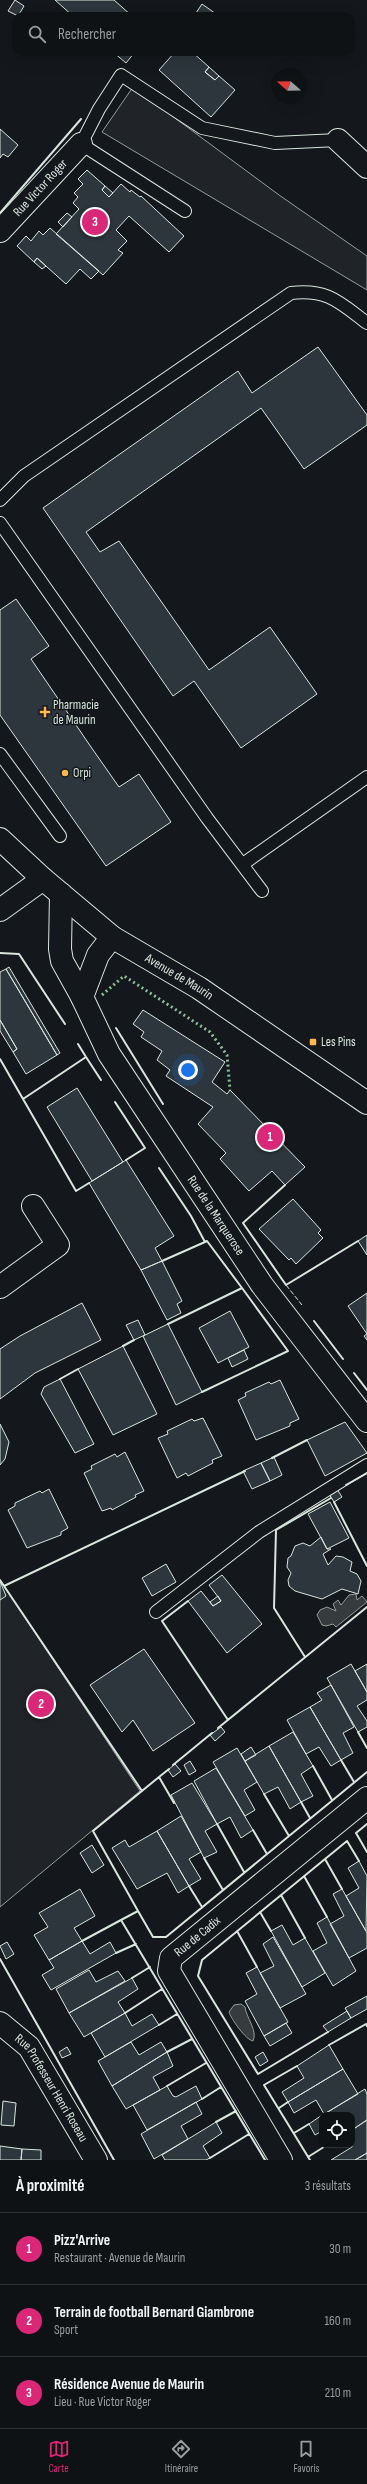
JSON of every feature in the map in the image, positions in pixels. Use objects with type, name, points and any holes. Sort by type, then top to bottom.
[{"type":"street","points":[[338,140],[367,167]]},
{"type":"street","name":"Rue Victor Roger","points":[[0,231],[81,144]]},
{"type":"street","name":"Avenue de Maurin","points":[[0,839],[43,879],[112,937],[199,988],[367,1103]]},
{"type":"street","points":[[0,910],[43,879]]},
{"type":"street","name":"Rue de la Marquerose","points":[[62,894],[60,949],[62,961],[82,997],[109,1054],[262,1285],[367,1421]]},
{"type":"street","points":[[82,997],[98,954],[112,937]]},
{"type":"street","points":[[0,1287],[58,1245],[33,1206]]},
{"type":"street","name":"Rue de Cadix","points":[[281,2160],[169,1971],[171,1958],[367,1798]]},
{"type":"street","name":"Rue Professeur Henri Roseau","points":[[0,2023],[29,2047],[96,2160]]},
{"type":"lane","points":[[185,211],[81,144],[99,109],[121,75],[202,128],[275,143],[338,140]]},
{"type":"lane","points":[[0,500],[24,476],[291,294],[316,292],[341,303],[367,323]]},
{"type":"lane","points":[[0,523],[207,818],[262,891]]},
{"type":"lane","points":[[0,754],[60,836]]},
{"type":"lane","points":[[243,864],[367,777]]},
{"type":"lane","points":[[156,1612],[259,1532],[367,1464]]},
{"type":"shaded area","points":[[133,87],[279,195],[367,256],[367,290],[102,132]]},
{"type":"shaded area","points":[[0,1580],[140,1791],[0,1907]]},
{"type":"shaded area","points":[[356,1594],[357,1600],[362,1596],[367,1602],[336,1627],[333,1624],[326,1626],[322,1625],[317,1615],[320,1610],[327,1607],[336,1611],[333,1604],[338,1600],[341,1605],[349,1595]]},
{"type":"shaded area","points":[[241,2004],[245,2007],[253,2028],[253,2041],[239,2029],[229,2012],[234,2005]]},
{"type":"building","points":[[15,0],[24,6],[20,12],[12,13],[8,11]]},
{"type":"building","points":[[55,0],[114,0],[128,12],[68,12]]},
{"type":"building","points":[[202,4],[213,12],[197,12]]},
{"type":"building","points":[[118,56],[132,56],[126,63]]},
{"type":"building","points":[[171,56],[197,56],[209,67],[205,72],[215,80],[219,76],[235,90],[211,117],[159,70]]},
{"type":"building","points":[[209,67],[219,76],[215,80],[205,72]]},
{"type":"building","points":[[0,129],[18,145],[8,157],[3,154],[0,158]]},
{"type":"building","points":[[87,170],[105,186],[102,190],[109,197],[121,184],[130,192],[131,190],[140,197],[141,196],[184,236],[169,252],[129,216],[116,230],[127,241],[118,250],[123,253],[103,275],[56,234],[79,209],[73,203],[78,197],[74,193],[83,184],[78,179]]},
{"type":"building","points":[[105,186],[113,193],[109,197],[102,190]]},
{"type":"building","points":[[67,213],[72,217],[63,227],[58,222]]},
{"type":"building","points":[[50,228],[99,271],[91,279],[80,269],[66,284],[37,258],[34,262],[17,246],[26,236],[31,241],[39,231],[43,235]]},
{"type":"building","points":[[37,258],[46,266],[42,269],[34,262]]},
{"type":"building","points":[[318,347],[367,415],[367,425],[304,469],[261,408],[86,532],[100,552],[119,541],[209,670],[270,627],[317,694],[241,748],[194,681],[173,696],[43,508],[238,371],[252,393]]},
{"type":"building","points":[[16,599],[49,646],[31,659],[91,747],[119,787],[139,774],[171,822],[106,866],[0,715],[0,610]]},
{"type":"building","points":[[9,967],[60,1053],[57,1055],[6,969]]},
{"type":"building","points":[[6,969],[57,1055],[26,1074],[13,1052],[17,1049],[0,1020],[0,972]]},
{"type":"building","points":[[143,1010],[225,1062],[212,1082],[227,1094],[230,1090],[305,1167],[285,1185],[272,1171],[249,1191],[220,1159],[226,1153],[198,1124],[213,1107],[166,1076],[170,1070],[157,1060],[162,1051],[141,1037],[144,1032],[133,1024]]},
{"type":"building","points":[[0,1020],[17,1049],[13,1052],[0,1031]]},
{"type":"building","points":[[77,1088],[123,1162],[92,1181],[47,1107]]},
{"type":"building","points":[[126,1160],[174,1236],[155,1248],[162,1261],[141,1270],[89,1183]]},
{"type":"building","points":[[293,1199],[321,1230],[318,1233],[323,1238],[296,1264],[291,1258],[289,1260],[259,1229]]},
{"type":"building","points":[[367,1235],[367,1255],[358,1241]]},
{"type":"building","points":[[162,1261],[182,1301],[177,1304],[181,1313],[167,1320],[141,1270]]},
{"type":"building","points":[[367,1293],[367,1334],[348,1306]]},
{"type":"building","points":[[82,1303],[101,1340],[35,1373],[0,1399],[0,1349],[20,1336]]},
{"type":"building","points":[[230,1311],[249,1347],[218,1363],[199,1328]]},
{"type":"building","points":[[138,1320],[145,1335],[134,1340],[126,1325]]},
{"type":"building","points":[[168,1324],[202,1392],[176,1405],[143,1336]]},
{"type":"building","points":[[123,1346],[157,1414],[113,1435],[78,1369]]},
{"type":"building","points":[[244,1350],[248,1359],[232,1367],[228,1358]]},
{"type":"building","points":[[60,1379],[94,1444],[75,1453],[41,1394],[44,1387]]},
{"type":"building","points":[[280,1380],[299,1419],[290,1423],[290,1426],[256,1440],[238,1400],[246,1396],[245,1393],[269,1382],[271,1384]]},
{"type":"building","points":[[203,1418],[222,1456],[212,1460],[213,1463],[188,1476],[186,1473],[177,1478],[158,1438],[168,1434],[167,1431],[192,1419],[194,1421]]},
{"type":"building","points":[[345,1422],[367,1453],[325,1476],[307,1440]]},
{"type":"building","points":[[0,1424],[9,1442],[5,1459],[0,1465]]},
{"type":"building","points":[[125,1452],[144,1491],[112,1510],[111,1508],[102,1511],[84,1473],[92,1469],[91,1466],[115,1454],[117,1457]]},
{"type":"building","points":[[274,1457],[282,1475],[270,1481],[261,1463]]},
{"type":"building","points":[[261,1463],[270,1481],[252,1489],[243,1471]]},
{"type":"building","points":[[49,1489],[68,1528],[61,1532],[61,1535],[27,1548],[8,1510],[15,1506],[15,1503],[40,1491],[42,1493]]},
{"type":"building","points":[[337,1489],[342,1497],[334,1502],[329,1494]]},
{"type":"building","points":[[330,1502],[349,1538],[327,1549],[308,1514]]},
{"type":"building","points":[[321,1537],[327,1549],[331,1549],[323,1554],[328,1565],[336,1556],[343,1557],[352,1562],[350,1571],[357,1574],[361,1581],[358,1594],[342,1589],[322,1599],[295,1591],[289,1586],[288,1580],[291,1573],[287,1567],[288,1558],[291,1556],[295,1546],[303,1543],[310,1546]]},
{"type":"building","points":[[166,1564],[176,1582],[152,1596],[142,1578]]},
{"type":"building","points":[[222,1575],[262,1624],[227,1653],[188,1601],[201,1591],[213,1606],[221,1601],[209,1585]]},
{"type":"building","points":[[0,1581],[6,1596],[0,1600]]},
{"type":"building","points":[[218,1596],[221,1601],[213,1606],[210,1602]]},
{"type":"building","points":[[144,1649],[195,1723],[153,1751],[133,1720],[122,1732],[90,1685]]},
{"type":"building","points":[[351,1664],[367,1692],[367,1700],[357,1706],[367,1721],[367,1727],[358,1732],[327,1678]]},
{"type":"building","points":[[367,1664],[367,1692],[355,1671]]},
{"type":"building","points":[[331,1685],[354,1727],[343,1733],[353,1753],[341,1760],[310,1707],[322,1700],[317,1693]]},
{"type":"building","points":[[310,1707],[341,1760],[331,1766],[319,1747],[306,1754],[287,1720]]},
{"type":"building","points":[[221,1727],[225,1732],[215,1741],[210,1735]]},
{"type":"building","points":[[293,1732],[313,1766],[301,1774],[313,1796],[301,1802],[269,1746]]},
{"type":"building","points":[[269,1746],[301,1802],[290,1809],[278,1787],[264,1794],[245,1761]]},
{"type":"building","points":[[251,1747],[256,1755],[245,1761],[241,1754]]},
{"type":"building","points":[[237,1748],[257,1782],[244,1790],[255,1810],[245,1816],[213,1762]]},
{"type":"building","points":[[190,1761],[196,1771],[189,1775],[184,1765]]},
{"type":"building","points":[[175,1764],[181,1771],[173,1777],[168,1770]]},
{"type":"building","points":[[216,1768],[253,1830],[241,1838],[230,1817],[217,1824],[194,1781]]},
{"type":"building","points":[[192,1783],[217,1824],[205,1831],[217,1852],[204,1858],[171,1795]]},
{"type":"building","points":[[181,1816],[201,1852],[189,1859],[201,1879],[189,1886],[157,1831]]},
{"type":"building","points":[[157,1831],[189,1886],[178,1893],[167,1873],[137,1889],[112,1848],[125,1840],[129,1847]]},
{"type":"building","points":[[92,1845],[104,1865],[92,1873],[80,1853]]},
{"type":"building","points":[[359,1861],[367,1876],[366,1931],[346,1896],[359,1888],[348,1868]]},
{"type":"building","points":[[80,1889],[95,1916],[74,1928],[82,1941],[49,1960],[34,1935],[48,1927],[39,1913]]},
{"type":"building","points":[[342,1889],[367,1933],[367,1948],[349,1958],[330,1924],[344,1916],[333,1894]]},
{"type":"building","points":[[327,1917],[356,1971],[333,1986],[313,1951],[327,1943],[317,1923]]},
{"type":"building","points":[[282,1925],[293,1945],[305,1938],[325,1973],[302,1987],[271,1931]]},
{"type":"building","points":[[273,1937],[306,1994],[280,2008],[260,1973],[274,1966],[263,1944]]},
{"type":"building","points":[[82,1941],[90,1954],[110,1942],[116,1953],[51,1990],[42,1975],[54,1968],[49,1960]]},
{"type":"building","points":[[7,1942],[14,1954],[6,1959],[0,1946]]},
{"type":"building","points":[[257,1967],[288,2022],[264,2036],[245,2001],[257,1994],[246,1973]]},
{"type":"building","points":[[89,1970],[96,1982],[118,1971],[125,1981],[69,2013],[56,1989]]},
{"type":"building","points":[[132,1978],[138,1989],[118,2002],[125,2013],[84,2037],[69,2013]]},
{"type":"building","points":[[367,1996],[367,2009],[351,2018],[345,2008]]},
{"type":"building","points":[[347,2011],[351,2018],[328,2032],[323,2026]]},
{"type":"building","points":[[125,2013],[132,2026],[152,2014],[159,2025],[105,2057],[91,2033]]},
{"type":"building","points":[[286,2023],[292,2033],[270,2046],[264,2036]]},
{"type":"building","points":[[131,2042],[139,2055],[161,2042],[167,2052],[112,2086],[98,2061]]},
{"type":"building","points":[[329,2045],[343,2069],[288,2102],[282,2092],[304,2078],[297,2066]]},
{"type":"building","points":[[67,2047],[71,2054],[62,2058],[59,2052]]},
{"type":"building","points":[[167,2052],[173,2066],[153,2077],[160,2090],[126,2109],[112,2086]]},
{"type":"building","points":[[263,2052],[268,2061],[260,2066],[255,2057]]},
{"type":"building","points":[[343,2069],[358,2094],[327,2112],[323,2112],[316,2100],[294,2113],[288,2102]]},
{"type":"building","points":[[167,2086],[173,2096],[176,2097],[196,2086],[202,2099],[147,2130],[133,2105]]},
{"type":"building","points":[[365,2089],[367,2094],[367,2120],[355,2128],[355,2112],[328,2112]]},
{"type":"building","points":[[3,2101],[16,2103],[14,2126],[1,2125]]},
{"type":"building","points":[[196,2102],[202,2114],[181,2126],[188,2139],[154,2159],[141,2134]]},
{"type":"building","points":[[319,2117],[319,2133],[315,2135],[309,2124]]},
{"type":"building","points":[[367,2120],[367,2153],[355,2160],[331,2160],[350,2148],[355,2148],[355,2128]]},
{"type":"building","points":[[216,2122],[222,2133],[203,2146],[210,2158],[206,2160],[165,2160],[162,2155]]},
{"type":"building","points":[[0,2146],[22,2149],[21,2160],[0,2160]]},
{"type":"building","points":[[22,2149],[41,2150],[41,2160],[21,2160]]},
{"type":"building","points":[[367,2153],[367,2160],[355,2160]]},
{"type":"hedge","points":[[102,995],[124,976],[210,1032],[227,1055],[230,1090]]},
{"type":"fence","points":[[286,1285],[302,1305]]},
{"type":"wall","points":[[0,213],[81,119]]},
{"type":"wall","points":[[0,953],[19,954],[65,1024]]},
{"type":"wall","points":[[116,1028],[163,1104]]},
{"type":"wall","points":[[0,1059],[23,1099],[86,1057],[78,1044]]},
{"type":"wall","points":[[86,1057],[101,1080]]},
{"type":"wall","points":[[23,1099],[76,1191],[89,1183]]},
{"type":"wall","points":[[115,1102],[145,1148],[126,1160]]},
{"type":"wall","points":[[159,1168],[191,1216],[205,1242],[162,1261]]},
{"type":"wall","points":[[285,1185],[243,1223],[286,1285],[358,1241]]},
{"type":"wall","points":[[168,1324],[242,1288],[207,1241],[205,1242]]},
{"type":"wall","points":[[202,1392],[288,1351],[242,1288]]},
{"type":"wall","points":[[314,1321],[343,1359]]},
{"type":"wall","points":[[123,1346],[134,1340]]},
{"type":"wall","points":[[60,1379],[78,1369]]},
{"type":"wall","points":[[354,1373],[367,1390]]},
{"type":"wall","points":[[272,1458],[307,1440]]},
{"type":"wall","points":[[0,1580],[4,1586],[245,1471]]},
{"type":"wall","points":[[346,1485],[367,1473]]},
{"type":"wall","points":[[305,1657],[274,1608],[276,1530],[331,1498]]},
{"type":"wall","points":[[334,1502],[367,1566]]},
{"type":"wall","points":[[4,1586],[142,1791]]},
{"type":"wall","points":[[188,1601],[162,1621],[228,1720]]},
{"type":"wall","points":[[218,1728],[367,1607]]},
{"type":"wall","points":[[358,1732],[367,1748]]},
{"type":"wall","points":[[173,1765],[212,1733]]},
{"type":"wall","points":[[341,1760],[354,1782]]},
{"type":"wall","points":[[313,1766],[332,1800]]},
{"type":"wall","points":[[169,1769],[159,1777],[174,1803]]},
{"type":"wall","points":[[265,2160],[121,1920],[138,1911],[153,1937],[166,1937],[367,1772]]},
{"type":"wall","points":[[138,1911],[93,1831],[159,1777]]},
{"type":"wall","points":[[264,1794],[289,1836]]},
{"type":"wall","points":[[301,1802],[310,1818]]},
{"type":"wall","points":[[217,1824],[244,1872]]},
{"type":"wall","points":[[367,1824],[356,1833],[367,1852]]},
{"type":"wall","points":[[253,1830],[267,1854]]},
{"type":"wall","points":[[328,2032],[258,2074],[198,1976],[202,1960],[347,1841],[359,1861]]},
{"type":"wall","points":[[204,1858],[223,1890]]},
{"type":"wall","points":[[325,1859],[342,1889]]},
{"type":"wall","points":[[304,1876],[327,1917]]},
{"type":"wall","points":[[189,1886],[202,1907]]},
{"type":"wall","points":[[281,1895],[305,1938]]},
{"type":"wall","points":[[260,1912],[271,1931]]},
{"type":"wall","points":[[82,1941],[121,1920]]},
{"type":"wall","points":[[237,1931],[257,1967]]},
{"type":"wall","points":[[116,1953],[136,1944]]},
{"type":"wall","points":[[0,1959],[114,2160]]},
{"type":"wall","points":[[132,1978],[150,1967]]},
{"type":"wall","points":[[125,2013],[162,1989]]},
{"type":"wall","points":[[159,2025],[177,2014]]},
{"type":"wall","points":[[329,2045],[366,2024],[367,2026]]},
{"type":"wall","points":[[167,2052],[192,2039]]},
{"type":"wall","points":[[167,2086],[206,2063]]},
{"type":"wall","points":[[297,2066],[264,2085],[310,2160]]},
{"type":"wall","points":[[202,2099],[221,2087]]},
{"type":"wall","points":[[279,2108],[288,2102]]},
{"type":"wall","points":[[216,2122],[236,2111]]},
{"type":"wall","points":[[294,2133],[309,2124]]},
{"type":"wall","points":[[210,2158],[249,2134]]},
{"type":"wall","points":[[308,2157],[322,2148]]},
{"type":"place","name":"Résidence Avenue de Maurin","points":[[95,222]]},
{"type":"place","name":"Pharmacie de Maurin","points":[[45,712]]},
{"type":"place","name":"Orpi","points":[[65,773]]},
{"type":"place","name":"Les Pins","points":[[313,1042]]},
{"type":"place","name":"Pizz'Arrive","points":[[270,1137]]},
{"type":"place","name":"Terrain de football Bernard Giambrone","points":[[41,1704]]}]
